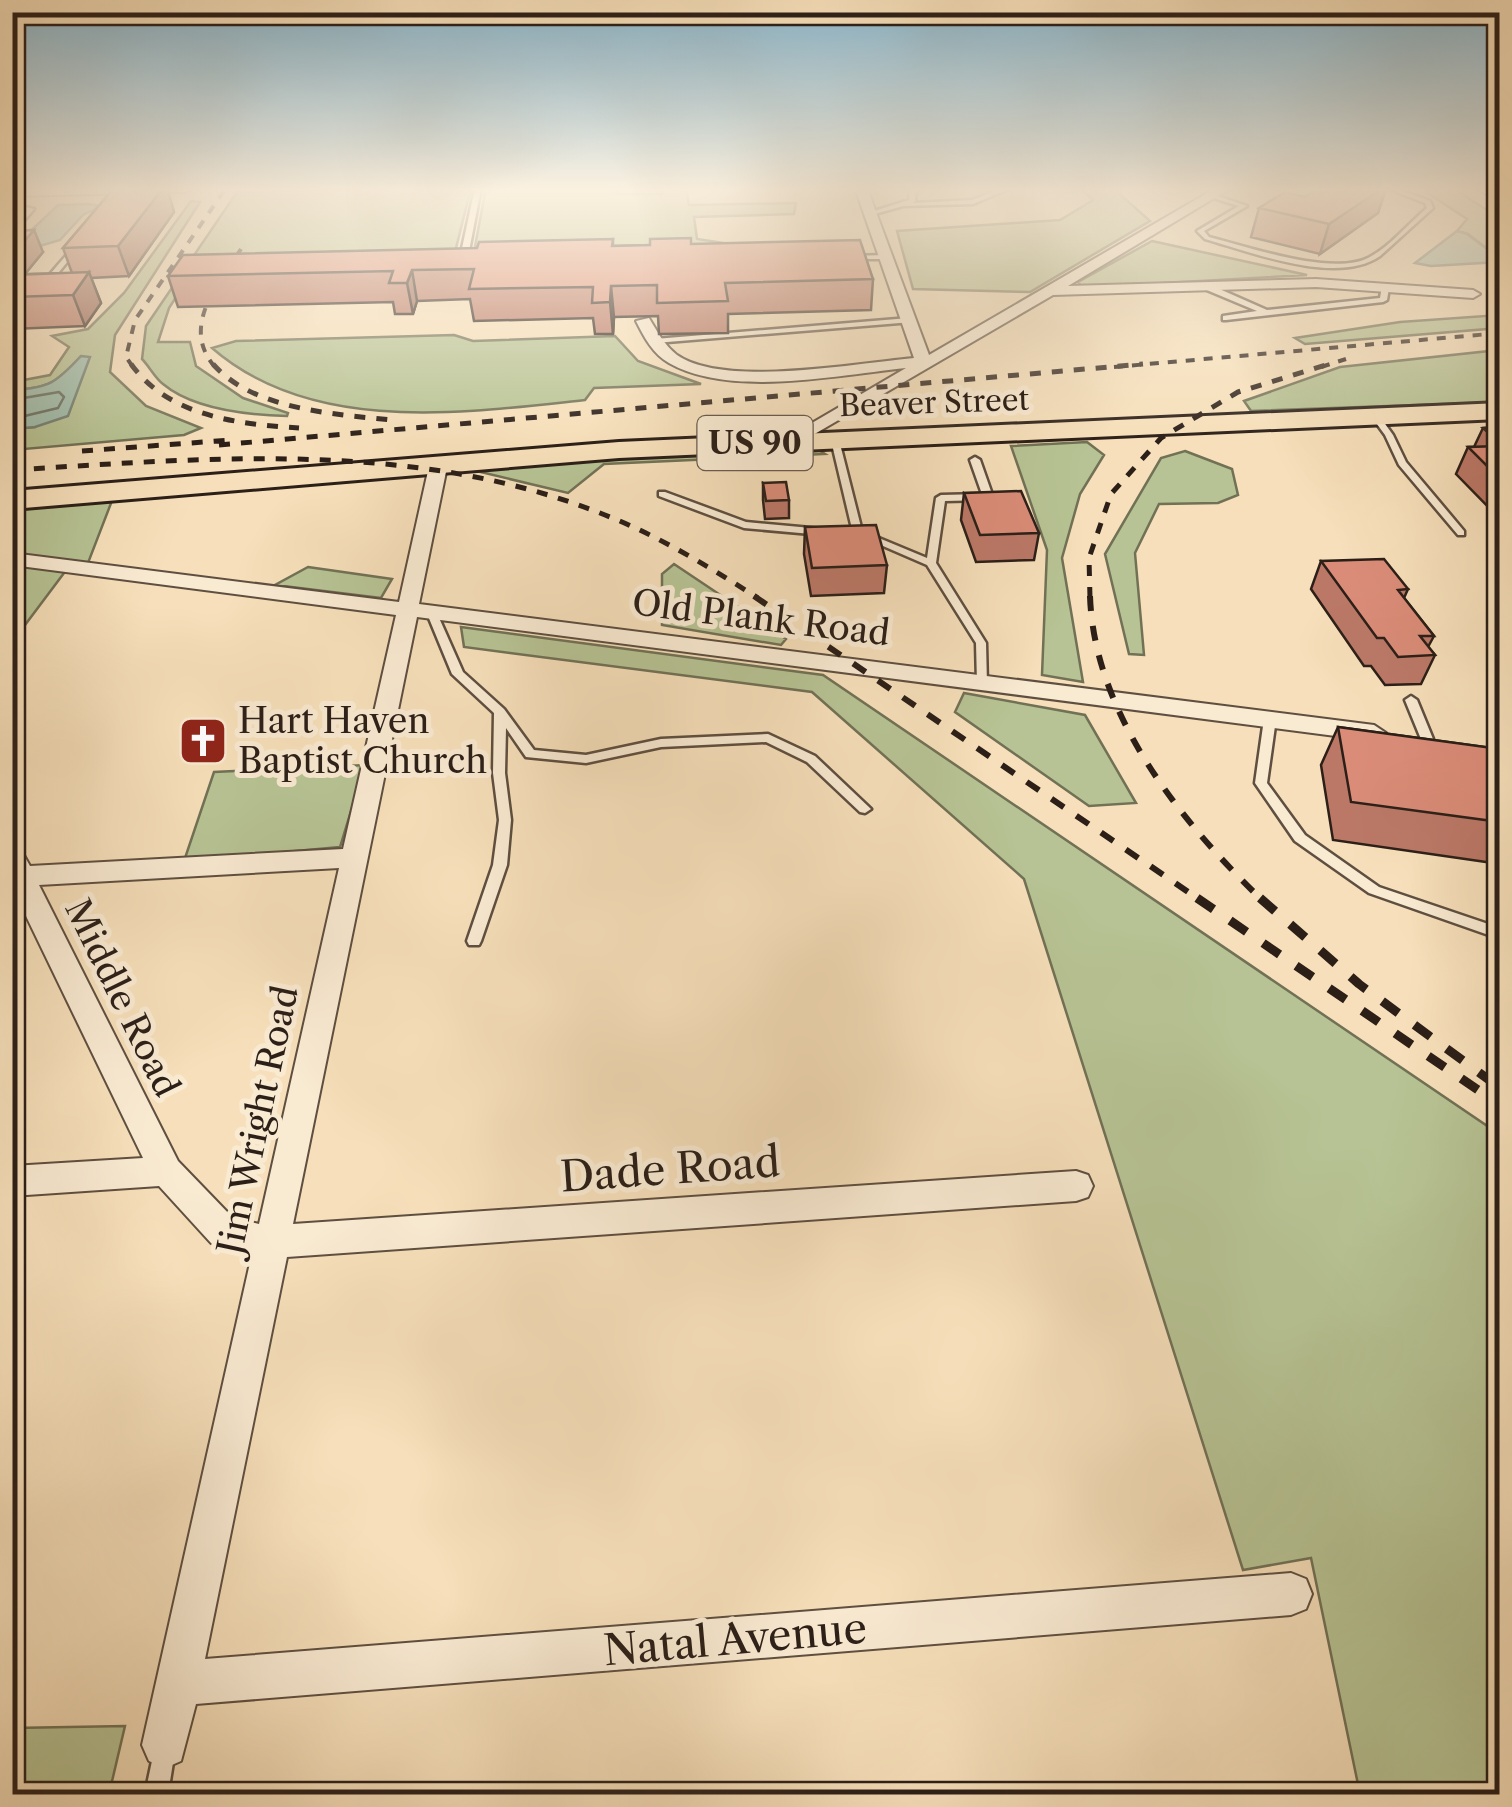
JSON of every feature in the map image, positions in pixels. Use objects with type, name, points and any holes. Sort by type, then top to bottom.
[{"type":"main road","name":"Beaver Street","points":[[12,500],[439,462],[1500,411]]},
{"type":"street","points":[[892,272],[923,362]]},
{"type":"street","points":[[794,442],[923,362],[1081,272]]},
{"type":"street","points":[[1048,292],[1316,283],[1472,294]]},
{"type":"street","points":[[644,321],[654,341],[674,360],[738,375],[923,362]]},
{"type":"street","name":"Jim Wright Road","points":[[166,1745],[354,858],[420,610],[439,462]]},
{"type":"street","name":"Old Plank Road","points":[[12,559],[1417,738]]},
{"type":"street","points":[[15,870],[354,858]]},
{"type":"street","name":"Middle Road","points":[[15,870],[166,1172],[223,1232],[270,1242]]},
{"type":"street","points":[[12,1181],[166,1172]]},
{"type":"street","name":"Dade Road","points":[[270,1242],[1076,1186]]},
{"type":"street","name":"Natal Avenue","points":[[178,1683],[1292,1594]]},
{"type":"lane","points":[[34,298],[56,272]]},
{"type":"lane","points":[[1204,286],[1266,312]]},
{"type":"lane","points":[[1226,318],[1384,300],[1385,288]]},
{"type":"lane","points":[[12,298],[50,297]]},
{"type":"lane","points":[[654,341],[909,320]]},
{"type":"lane","points":[[1374,416],[1390,435],[1402,463],[1462,533]]},
{"type":"lane","points":[[835,440],[858,533]]},
{"type":"lane","points":[[930,563],[941,498],[988,497],[975,460]]},
{"type":"lane","points":[[662,494],[744,524],[858,533],[930,563],[981,643],[983,683]]},
{"type":"lane","points":[[420,610],[458,674],[500,712],[530,754],[586,759],[661,743],[768,738],[811,759],[866,809]]},
{"type":"lane","points":[[1411,700],[1417,738]]},
{"type":"lane","points":[[474,941],[500,865],[505,820],[499,774],[500,712]]},
{"type":"lane","points":[[1270,720],[1260,783],[1300,838],[1374,890],[1500,934]]},
{"type":"lane","name":"Jim Wright Road","points":[[156,1794],[166,1745]]},
{"type":"green space","points":[[139,272],[155,272],[115,335],[110,372],[146,406],[201,428],[184,435],[13,450],[13,429],[35,427],[81,356],[58,378],[44,385],[13,390],[13,382],[50,375],[69,347],[52,336],[88,329]]},
{"type":"green space","points":[[182,272],[192,272],[169,308],[158,342],[190,342],[196,366],[243,398],[288,413],[287,416],[239,412],[175,393],[157,379],[142,359],[146,326]]},
{"type":"green space","points":[[908,272],[1063,272],[1030,292],[913,289]]},
{"type":"green space","points":[[1095,272],[1307,275],[1082,287],[1078,282]]},
{"type":"green space","points":[[1499,315],[1499,328],[1305,344],[1295,338],[1400,322]]},
{"type":"green space","points":[[454,335],[473,341],[615,336],[638,361],[701,384],[594,388],[585,400],[489,410],[390,412],[295,395],[252,376],[212,348],[236,341]]},
{"type":"green space","points":[[1499,350],[1499,402],[1251,411],[1244,401],[1340,367]]},
{"type":"green space","points":[[1087,442],[1104,455],[1080,494],[1062,558],[1083,682],[1042,675],[1047,550],[1011,446]]},
{"type":"green space","points":[[814,447],[825,454],[604,464],[568,493],[468,469],[473,466]]},
{"type":"green space","points":[[1185,451],[1232,469],[1238,495],[1218,503],[1159,504],[1135,553],[1144,655],[1129,654],[1105,554],[1161,458]]},
{"type":"green space","points":[[113,498],[88,563],[13,554],[13,508]]},
{"type":"green space","points":[[13,563],[67,569],[25,625],[13,626]]},
{"type":"green space","points":[[674,564],[786,639],[781,645],[662,625],[662,574]]},
{"type":"green space","points":[[308,567],[392,579],[381,598],[275,585]]},
{"type":"green space","points":[[461,627],[823,675],[1499,1134],[1499,1794],[1360,1794],[1311,1558],[1243,1570],[1024,879],[812,692],[464,647]]},
{"type":"green space","points":[[964,693],[1085,715],[1136,803],[1089,806],[955,712]]},
{"type":"green space","points":[[365,765],[340,847],[184,861],[214,772]]},
{"type":"green space","points":[[125,1726],[109,1794],[13,1794],[13,1728]]},
{"type":"water","points":[[81,356],[90,357],[68,416],[35,427],[13,429],[13,390],[51,382]]},
{"type":"building","points":[[89,272],[73,295],[12,297],[12,275]]},
{"type":"building","points":[[171,272],[333,272],[168,276]]},
{"type":"building","points":[[393,272],[411,272],[407,283],[389,283]]},
{"type":"building","points":[[473,272],[871,272],[873,279],[725,283],[728,301],[657,303],[657,285],[611,286],[610,302],[592,303],[593,287],[469,289]]},
{"type":"building","points":[[1500,427],[1500,443],[1483,428]]},
{"type":"building","points":[[1500,446],[1500,479],[1468,447]]},
{"type":"building","points":[[786,482],[789,500],[766,501],[763,483]]},
{"type":"building","points":[[1021,491],[1039,533],[980,535],[964,493]]},
{"type":"building","points":[[876,525],[887,565],[812,568],[805,527]]},
{"type":"building","points":[[1384,559],[1408,589],[1398,590],[1434,636],[1420,636],[1435,655],[1398,657],[1384,638],[1377,638],[1321,561]]},
{"type":"building","points":[[1338,727],[1500,749],[1500,822],[1351,802]]},
{"type":"railway","points":[[133,367],[126,357],[135,320],[168,272]]},
{"type":"railway","points":[[213,364],[201,337],[202,321],[213,291],[225,272]]},
{"type":"railway","points":[[1114,367],[1500,333]]},
{"type":"railway","points":[[1321,367],[1346,359]]},
{"type":"railway","points":[[131,364],[147,382],[185,406],[229,420],[299,428]]},
{"type":"railway","points":[[213,364],[230,379],[272,400],[321,412],[391,420]]},
{"type":"railway","points":[[219,445],[1143,364]]},
{"type":"railway","points":[[1090,598],[1089,558],[1111,494],[1161,438],[1238,392],[1329,364]]},
{"type":"railway","points":[[82,451],[231,440]]},
{"type":"railway","points":[[12,470],[161,461],[312,459],[461,474],[534,491],[625,523],[758,598]]},
{"type":"railway","points":[[754,596],[1200,900]]},
{"type":"railway","points":[[1090,596],[1095,640],[1107,682],[1147,763],[1202,836],[1260,898]]},
{"type":"railway","points":[[1197,898],[1500,1105]]},
{"type":"railway","points":[[1260,898],[1359,984],[1500,1088]]},
{"type":"place","name":"Hart Haven Baptist Church","points":[[203,741]]}]
